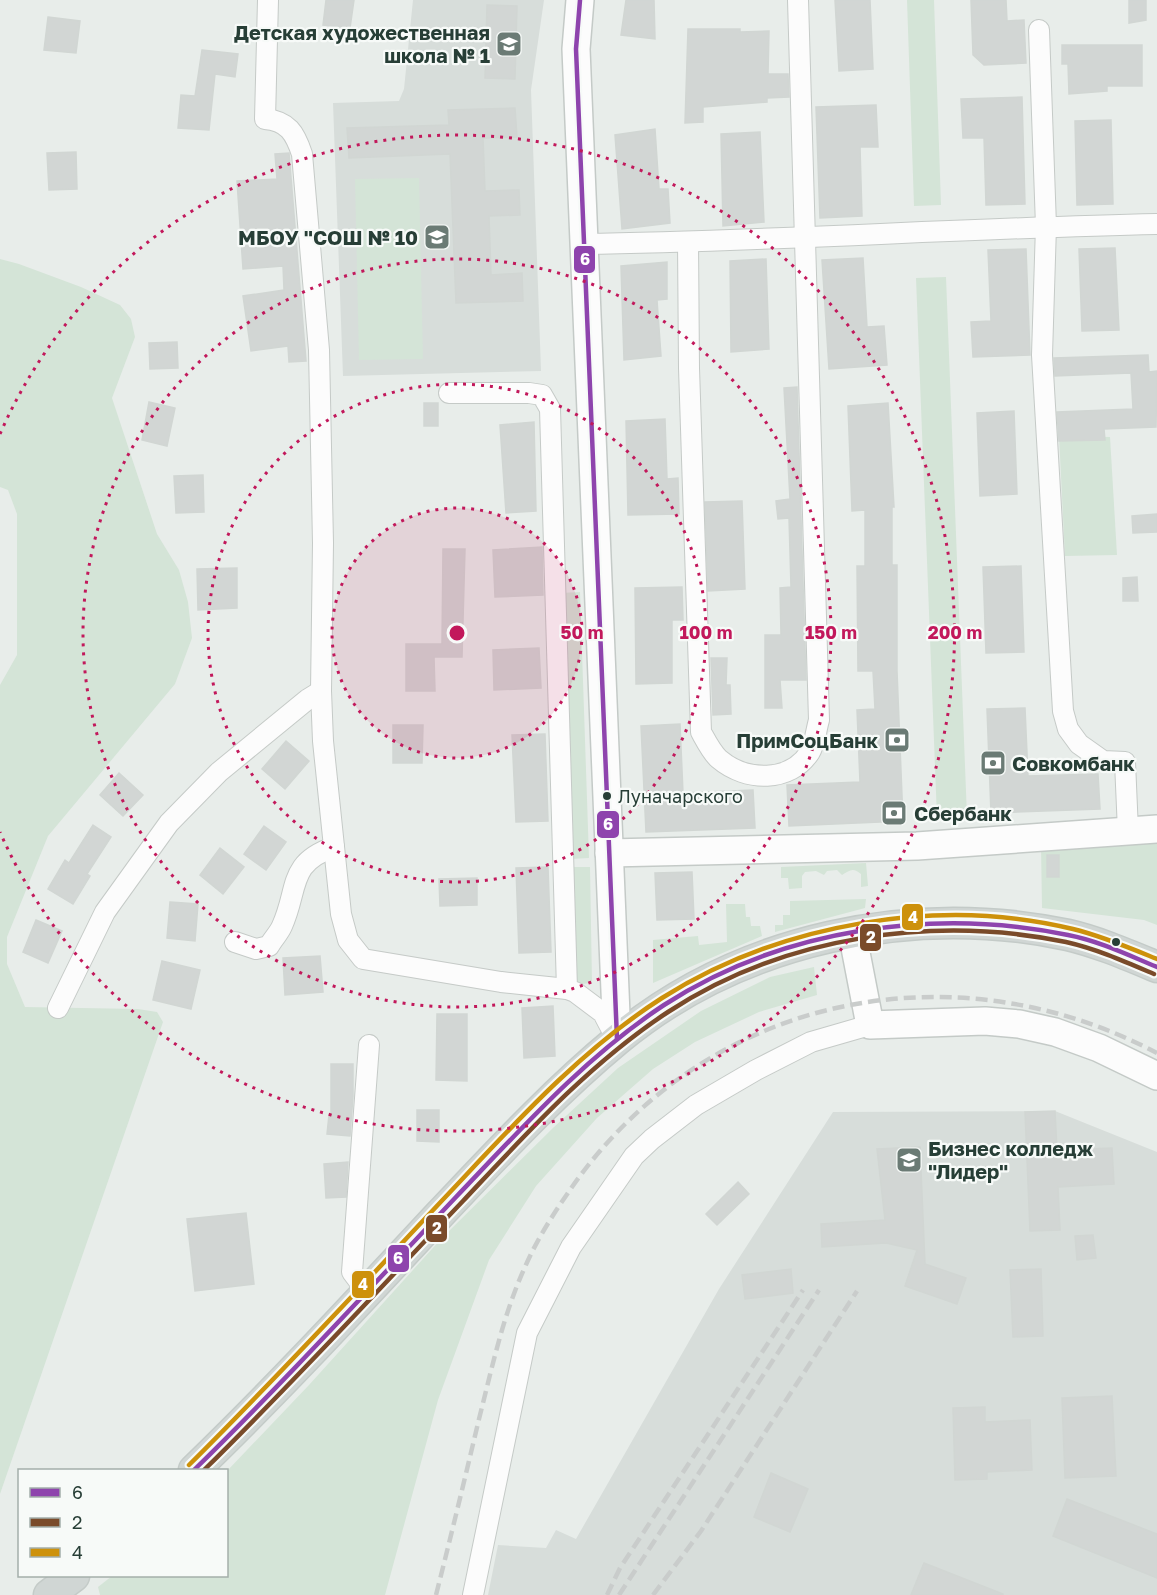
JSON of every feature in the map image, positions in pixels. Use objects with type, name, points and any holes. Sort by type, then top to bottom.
[{"type":"main road","points":[[580,0],[576,49],[617,1039]]},
{"type":"main road","points":[[609,853],[917,846],[1157,829]]},
{"type":"main road","points":[[195,1469],[249,1417],[522,1128],[617,1039],[657,1010],[719,974],[783,949],[852,932],[972,922],[1020,926],[1071,936],[1113,949],[1157,967]]},
{"type":"main road","points":[[852,932],[870,1025],[985,1021],[1019,1024],[1055,1032],[1099,1048],[1157,1076]]},
{"type":"main road","points":[[49,1595],[72,1577]]},
{"type":"street","points":[[268,0],[265,118],[277,120],[288,127],[296,136],[302,153],[319,350],[323,543],[321,691],[323,741],[341,914],[348,940],[363,959],[501,982],[567,989],[575,992],[603,1013],[617,1039]]},
{"type":"street","points":[[688,242],[689,368],[701,732],[718,758],[730,766],[749,775],[772,777],[794,768],[811,751],[819,720],[798,0]]},
{"type":"street","points":[[1038,30],[1046,226],[1042,354],[1063,711],[1068,729],[1079,744],[1103,761],[1125,762],[1128,831]]},
{"type":"street","points":[[583,244],[688,242],[1046,226],[1157,224]]},
{"type":"street","points":[[449,393],[542,395],[550,410],[567,989]]},
{"type":"street","points":[[58,1008],[105,912],[169,822],[219,772],[308,699],[321,691]]},
{"type":"street","points":[[235,942],[256,950],[269,946],[282,926],[300,870],[317,853],[334,847]]},
{"type":"street","points":[[473,1595],[527,1333],[571,1247],[634,1156],[696,1105],[756,1070],[811,1041],[870,1025]]},
{"type":"street","points":[[367,1292],[352,1272],[369,1045]]},
{"type":"shaded area","name":"МБОУ \"СОШ № 10","points":[[413,0],[544,0],[531,90],[541,371],[343,376],[333,103],[399,101],[404,89]]},
{"type":"shaded area","points":[[1055,1111],[1157,1152],[1157,1595],[488,1595],[498,1545],[546,1548],[556,1530],[576,1539],[719,1289],[833,1112]]},
{"type":"green space","points":[[907,0],[934,0],[941,205],[914,206]]},
{"type":"green space","points":[[419,178],[423,359],[359,360],[355,179]]},
{"type":"green space","points":[[0,259],[81,287],[120,305],[131,319],[135,337],[112,398],[157,534],[179,570],[188,602],[192,638],[175,684],[48,836],[7,937],[7,964],[25,1007],[138,1009],[157,1012],[163,1022],[0,1494],[0,685],[17,655],[17,514],[8,490],[0,487]]},
{"type":"green space","points":[[946,277],[967,817],[937,818],[916,278]]},
{"type":"green space","points":[[1059,436],[1110,437],[1117,555],[1065,556]]},
{"type":"green space","points":[[580,592],[589,858],[570,859],[561,593]]},
{"type":"green space","points":[[1157,835],[1157,925],[1144,920],[1042,908],[1041,846]]},
{"type":"green space","points":[[866,863],[868,886],[861,887],[861,874],[854,870],[842,875],[837,870],[827,871],[824,875],[816,871],[805,872],[802,876],[802,888],[789,889],[788,878],[781,878],[781,867]]},
{"type":"green space","points":[[569,867],[590,867],[592,983],[581,984],[574,978]]},
{"type":"green space","points":[[866,899],[865,908],[775,932],[775,925],[783,925],[783,915],[790,915],[790,901]]},
{"type":"green space","points":[[726,904],[745,904],[746,917],[750,917],[751,926],[760,926],[762,936],[653,983],[653,940],[698,936],[699,945],[727,942]]},
{"type":"green space","points":[[814,967],[817,995],[759,1012],[695,1042],[653,1069],[597,1118],[536,1186],[489,1260],[438,1400],[385,1595],[100,1595],[98,1587],[111,1577],[228,1577],[228,1470],[309,1385],[441,1239],[554,1127],[618,1068],[701,1011],[770,977]]},
{"type":"building","points":[[326,0],[354,0],[350,28],[323,25]]},
{"type":"building","points":[[626,0],[654,0],[655,39],[621,35]]},
{"type":"building","points":[[835,0],[870,0],[873,69],[839,71]]},
{"type":"building","points":[[971,0],[1006,0],[1007,21],[1024,20],[1026,63],[984,65],[973,55]]},
{"type":"building","points":[[1129,0],[1146,0],[1146,20],[1129,23]]},
{"type":"building","points":[[487,5],[517,6],[515,79],[485,78]]},
{"type":"building","points":[[48,17],[80,21],[76,53],[44,50]]},
{"type":"building","points":[[688,29],[769,31],[768,74],[788,74],[789,97],[767,98],[767,102],[703,107],[703,122],[685,123]]},
{"type":"building","points":[[1062,45],[1142,45],[1142,86],[1107,86],[1107,91],[1069,94],[1068,64],[1062,64]]},
{"type":"building","points":[[202,50],[238,54],[235,77],[215,74],[209,130],[178,128],[181,95],[195,96]]},
{"type":"building","points":[[1022,97],[1025,204],[986,205],[984,138],[963,138],[961,99]]},
{"type":"building","points":[[876,105],[878,147],[860,147],[862,216],[820,218],[816,107]]},
{"type":"building","points":[[515,108],[517,137],[483,138],[485,191],[519,190],[520,215],[489,216],[491,275],[522,273],[523,301],[456,303],[450,154],[349,158],[347,128],[449,125],[448,110]]},
{"type":"building","points":[[1111,120],[1113,204],[1077,205],[1075,121]]},
{"type":"building","points":[[655,129],[659,189],[668,189],[670,223],[622,229],[615,135]]},
{"type":"building","points":[[760,132],[764,222],[723,226],[721,134]]},
{"type":"building","points":[[76,152],[77,189],[49,190],[47,153]]},
{"type":"building","points":[[289,153],[306,361],[289,362],[288,346],[251,351],[243,296],[284,290],[283,266],[243,269],[237,181],[277,179],[275,154]]},
{"type":"building","points":[[1115,248],[1119,330],[1082,331],[1079,249]]},
{"type":"building","points":[[1026,249],[1030,355],[973,357],[971,322],[991,321],[988,250]]},
{"type":"building","points":[[863,258],[867,327],[884,326],[887,365],[829,369],[822,260]]},
{"type":"building","points":[[766,259],[769,349],[731,352],[730,261]]},
{"type":"building","points":[[667,262],[667,299],[657,300],[661,356],[624,360],[621,266]]},
{"type":"building","points":[[177,342],[178,368],[150,369],[149,343]]},
{"type":"building","points":[[1148,355],[1149,372],[1157,371],[1156,427],[1104,429],[1105,440],[1059,441],[1057,412],[1133,409],[1131,373],[1055,376],[1054,358]]},
{"type":"building","points":[[797,387],[806,680],[780,680],[782,708],[765,708],[765,635],[781,635],[780,588],[791,587],[789,518],[778,519],[776,501],[790,499],[784,388]]},
{"type":"building","points":[[149,402],[175,408],[167,446],[142,440]]},
{"type":"building","points":[[424,403],[438,403],[438,426],[424,426]]},
{"type":"building","points":[[888,403],[894,507],[892,507],[892,565],[897,565],[897,671],[903,821],[789,826],[787,785],[860,782],[857,710],[875,709],[873,671],[858,671],[857,566],[865,566],[865,510],[852,511],[848,406]]},
{"type":"building","points":[[1014,411],[1017,494],[980,496],[977,413]]},
{"type":"building","points":[[665,419],[667,479],[678,478],[679,514],[628,515],[626,421]]},
{"type":"building","points":[[534,422],[536,511],[506,513],[500,425]]},
{"type":"building","points":[[203,475],[204,512],[176,513],[174,476]]},
{"type":"building","points":[[742,501],[745,589],[708,591],[705,502]]},
{"type":"building","points":[[1157,514],[1157,532],[1133,533],[1132,516]]},
{"type":"building","points":[[542,547],[543,595],[495,597],[493,550]]},
{"type":"building","points":[[443,549],[465,549],[462,657],[434,657],[435,691],[406,691],[406,644],[442,644]]},
{"type":"building","points":[[1021,566],[1024,652],[986,653],[983,567]]},
{"type":"building","points":[[237,568],[237,608],[198,610],[197,569]]},
{"type":"building","points":[[1137,577],[1138,601],[1123,601],[1123,578]]},
{"type":"building","points":[[682,587],[683,620],[672,620],[672,683],[636,684],[635,588]]},
{"type":"building","points":[[539,648],[541,688],[494,690],[493,650]]},
{"type":"building","points":[[711,658],[727,658],[726,685],[730,685],[731,714],[713,715]]},
{"type":"building","points":[[1025,708],[1028,776],[1098,774],[1100,809],[991,813],[987,709]]},
{"type":"building","points":[[680,724],[683,793],[753,790],[755,828],[646,832],[641,726]]},
{"type":"building","points":[[393,725],[423,725],[422,763],[393,763]]},
{"type":"building","points":[[545,734],[548,821],[516,822],[512,735]]},
{"type":"building","points":[[286,741],[309,761],[285,789],[262,769]]},
{"type":"building","points":[[119,773],[143,795],[123,816],[100,795]]},
{"type":"building","points":[[93,825],[111,837],[87,874],[90,876],[73,904],[48,889],[65,860],[69,863]]},
{"type":"building","points":[[264,826],[286,842],[266,870],[244,854]]},
{"type":"building","points":[[220,848],[244,867],[223,894],[200,875]]},
{"type":"building","points":[[1047,855],[1059,855],[1059,877],[1047,877]]},
{"type":"building","points":[[548,867],[551,952],[519,953],[516,868]]},
{"type":"building","points":[[692,872],[694,919],[657,920],[655,873]]},
{"type":"building","points":[[477,878],[477,905],[440,906],[439,879]]},
{"type":"building","points":[[170,902],[198,904],[195,941],[167,938]]},
{"type":"building","points":[[36,920],[62,931],[48,963],[23,952]]},
{"type":"building","points":[[320,956],[323,992],[285,995],[283,958]]},
{"type":"building","points":[[162,961],[200,970],[191,1009],[153,1000]]},
{"type":"building","points":[[553,1006],[555,1056],[524,1058],[522,1008]]},
{"type":"building","points":[[437,1014],[467,1014],[467,1081],[436,1080]]},
{"type":"building","points":[[331,1064],[353,1064],[350,1136],[327,1134],[329,1115],[331,1115]]},
{"type":"building","points":[[417,1110],[439,1110],[439,1142],[417,1141]]},
{"type":"building","points":[[1055,1111],[1057,1150],[1112,1148],[1114,1184],[1058,1187],[1060,1230],[1030,1231],[1025,1112]]},
{"type":"building","points":[[920,1147],[925,1264],[966,1278],[957,1304],[905,1286],[917,1250],[886,1243],[822,1247],[821,1224],[885,1220],[877,1149]]},
{"type":"building","points":[[348,1162],[346,1197],[326,1198],[324,1164]]},
{"type":"building","points":[[738,1182],[749,1194],[717,1225],[706,1214]]},
{"type":"building","points":[[246,1213],[254,1284],[195,1291],[187,1219]]},
{"type":"building","points":[[1093,1235],[1096,1258],[1077,1260],[1075,1236]]},
{"type":"building","points":[[791,1269],[793,1293],[745,1299],[742,1275]]},
{"type":"building","points":[[1041,1269],[1043,1336],[1013,1337],[1010,1270]]},
{"type":"building","points":[[1112,1396],[1116,1476],[1065,1478],[1062,1398]]},
{"type":"building","points":[[985,1407],[985,1422],[1030,1420],[1032,1470],[987,1472],[987,1479],[955,1480],[953,1408]]},
{"type":"building","points":[[771,1473],[808,1489],[790,1532],[754,1517]]},
{"type":"building","points":[[1067,1499],[1157,1534],[1157,1578],[1053,1536]]},
{"type":"building","points":[[924,1563],[1003,1594],[1003,1595],[911,1595]]},
{"type":"railway","points":[[436,1595],[499,1342],[510,1304],[530,1257],[546,1226],[572,1187],[627,1122],[692,1070],[762,1032],[838,1008],[917,997],[998,1001],[1079,1020],[1157,1053]]},
{"type":"railway","points":[[607,1595],[620,1568],[803,1290]]},
{"type":"railway","points":[[619,1595],[819,1290]]},
{"type":"railway","points":[[653,1595],[701,1531],[857,1291]]},
{"type":"transit line","name":"6","points":[[580,0],[576,49],[617,1039]]},
{"type":"transit line","name":"4","points":[[189,1465],[289,1363],[501,1138],[577,1063],[633,1018],[662,998],[708,972],[757,951],[808,935],[861,923],[914,917],[968,915],[1021,919],[1073,929],[1116,942],[1157,959]]},
{"type":"transit line","name":"6","points":[[195,1469],[294,1369],[555,1095],[607,1047],[635,1025],[709,979],[758,958],[808,942],[859,931],[912,925],[964,923],[1017,927],[1068,935],[1102,945],[1157,967]]},
{"type":"transit line","name":"2","points":[[205,1469],[560,1100],[639,1032],[713,986],[760,965],[809,949],[860,938],[912,932],[964,931],[1015,934],[1066,942],[1100,952],[1154,974]]},
{"type":"place","name":"Детская художественная школа № 1","points":[[509,44]]},
{"type":"place","name":"МБОУ \"СОШ № 10","points":[[437,237]]},
{"type":"place","name":"ПримСоцБанк","points":[[897,740]]},
{"type":"place","name":"Совкомбанк","points":[[993,763]]},
{"type":"place","name":"Луначарского","points":[[607,796]]},
{"type":"place","name":"Сбербанк","points":[[894,813]]},
{"type":"place","name":"Бизнес колледж \"Лидер\"","points":[[909,1160]]}]
